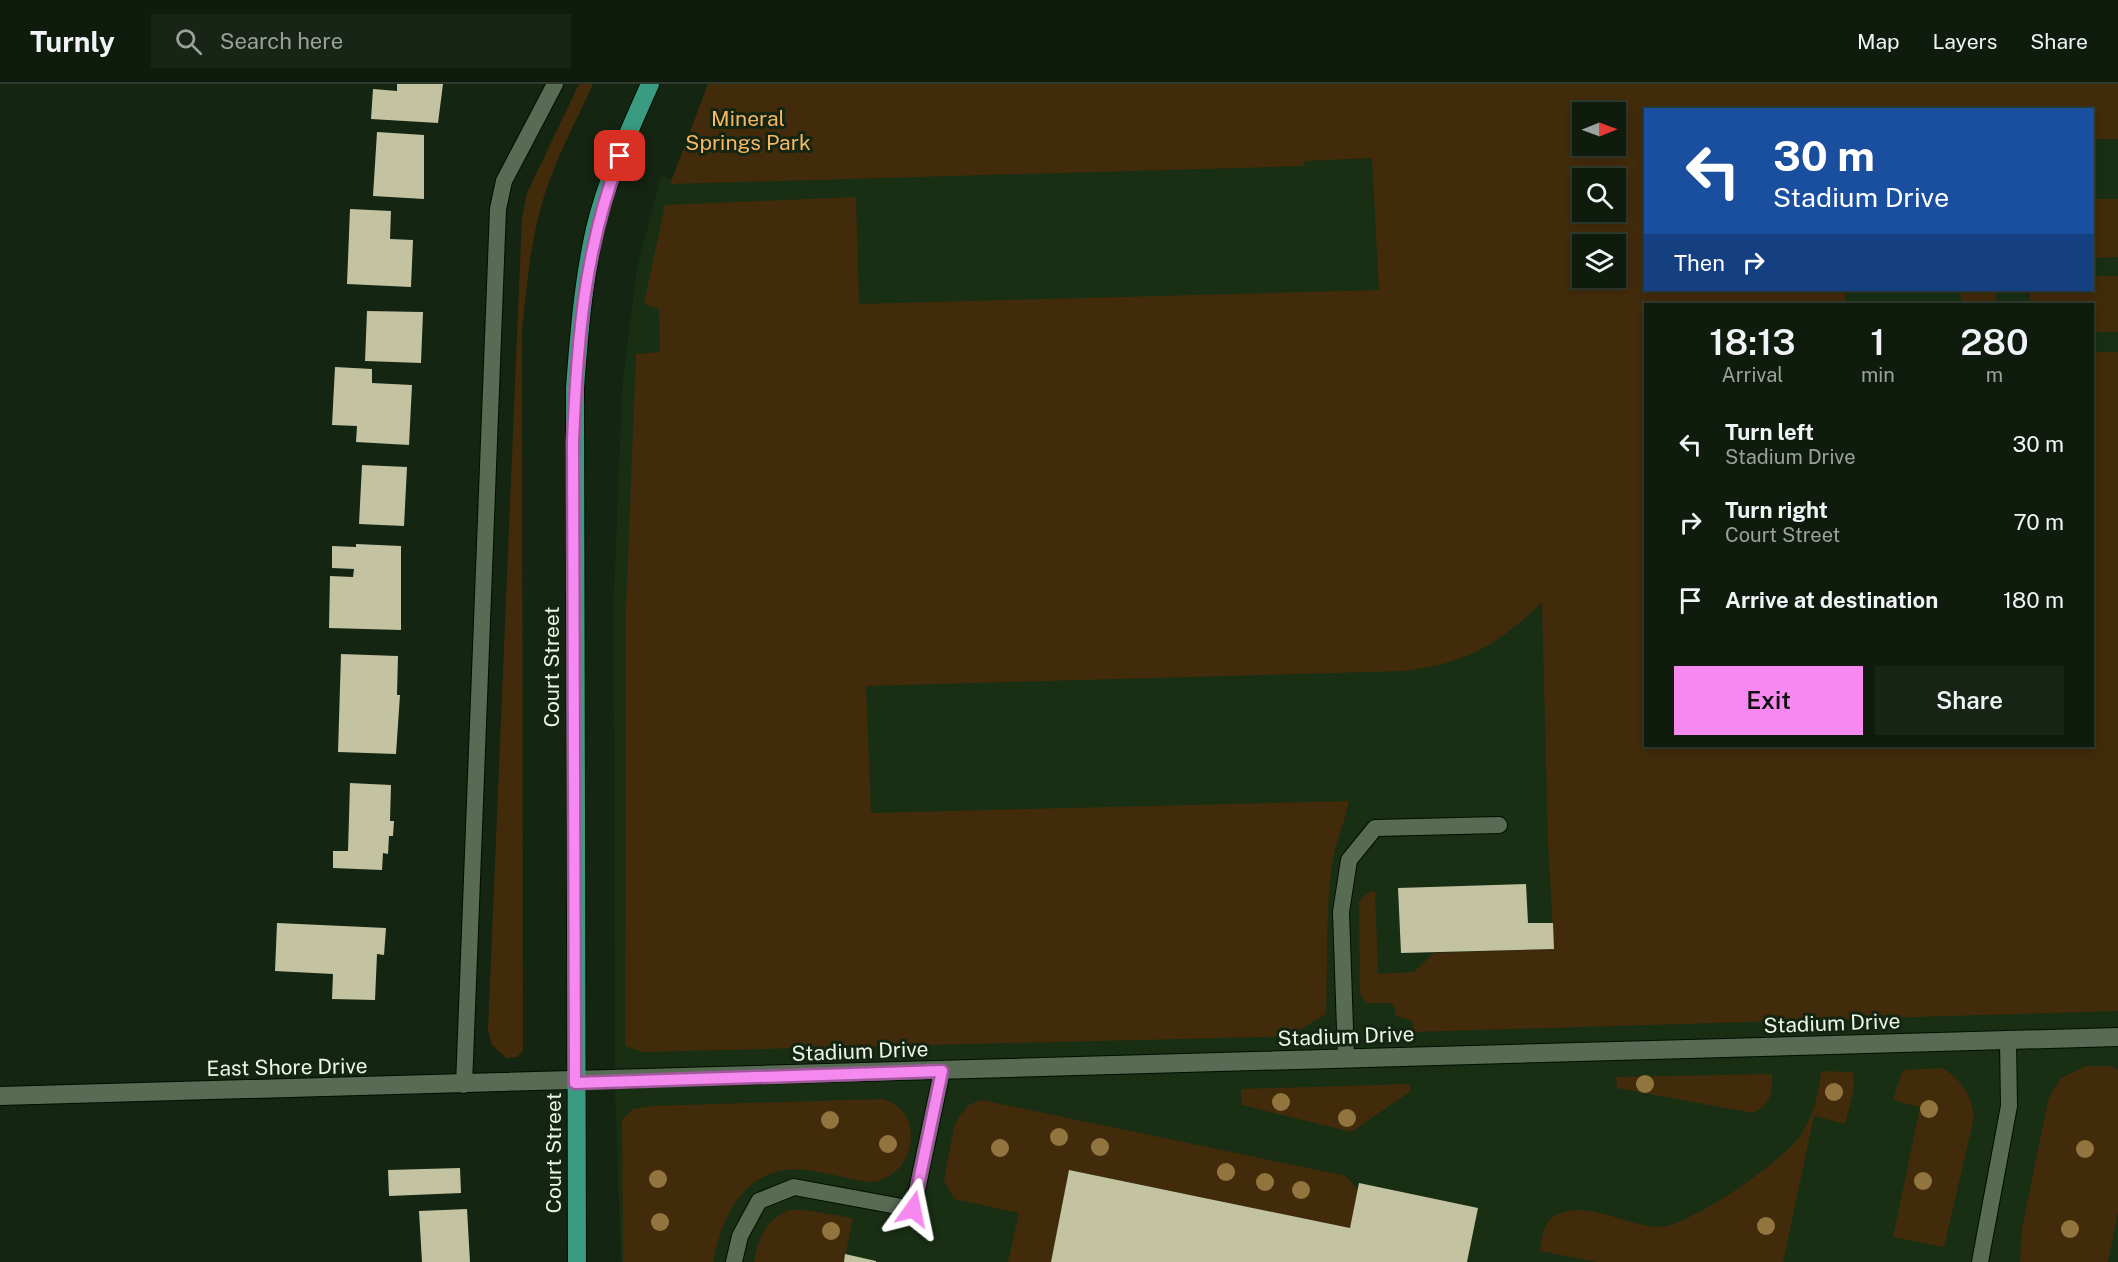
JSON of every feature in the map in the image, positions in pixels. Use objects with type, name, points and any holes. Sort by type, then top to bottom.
[{"type":"main road","name":"Court Street","points":[[577,1262],[573,442],[575,388],[582,300],[596,227],[606,194],[650,84]]},
{"type":"street","name":"Stadium Drive","points":[[575,1083],[2118,1037]]},
{"type":"street","name":"East Shore Drive","points":[[0,1096],[575,1083]]},
{"type":"lane","points":[[464,1085],[498,209],[504,181],[555,84]]},
{"type":"lane","points":[[1346,1059],[1341,912],[1349,860],[1375,828],[1499,825]]},
{"type":"lane","points":[[1980,1262],[2009,1106],[2008,1041]]},
{"type":"lane","points":[[734,1262],[740,1236],[759,1202],[794,1187],[913,1209],[942,1071]]},
{"type":"shaded area","points":[[2118,136],[2118,1262],[621,1262],[615,1090],[614,594],[622,391],[637,268],[661,176],[674,180],[1572,152],[1572,156],[1626,156],[1626,151],[1644,150],[1644,291],[2094,291],[2094,137]]},
{"type":"green space","points":[[579,84],[593,84],[558,160],[541,207],[531,253],[522,331],[523,1051],[517,1057],[506,1058],[492,1045],[488,1030],[522,218],[527,193]]},
{"type":"green space","name":"Mineral Springs Park","points":[[708,84],[2118,84],[2118,139],[2094,139],[2094,108],[1644,108],[1644,291],[1845,291],[1845,303],[1644,303],[1644,747],[2094,747],[2094,352],[2118,352],[2118,1011],[1411,1032],[1414,1025],[1411,1020],[1395,1016],[1395,1009],[1391,1003],[1366,1003],[1360,993],[1359,903],[1366,895],[1375,891],[1378,974],[1414,972],[1434,953],[1554,949],[1548,843],[1542,602],[1510,630],[1479,650],[1444,663],[1402,671],[866,686],[871,813],[1349,801],[1333,856],[1330,883],[1326,1014],[1298,1031],[1298,1036],[643,1052],[625,1046],[626,609],[636,354],[660,352],[659,309],[644,304],[665,205],[856,197],[859,304],[1379,290],[1372,158],[1305,161],[1304,166],[670,184]]},
{"type":"green space","points":[[2094,199],[2118,199],[2118,257],[2094,258]]},
{"type":"green space","points":[[2094,276],[2118,276],[2118,332],[2094,332],[2094,303],[2030,303],[2030,291],[2094,291]]},
{"type":"green space","points":[[1960,291],[1996,291],[1996,303],[1961,303]]},
{"type":"green space","points":[[2086,1066],[2110,1066],[2118,1070],[2118,1212],[2107,1262],[2020,1262],[2022,1228],[2049,1097],[2061,1078]]},
{"type":"green space","points":[[1942,1068],[1955,1077],[1964,1088],[1971,1102],[1974,1117],[1944,1247],[1893,1237],[1920,1107],[1893,1100],[1903,1070]]},
{"type":"green space","points":[[1821,1071],[1853,1072],[1854,1090],[1845,1124],[1814,1116],[1783,1262],[1597,1262],[1540,1251],[1548,1221],[1568,1211],[1594,1212],[1659,1227],[1691,1216],[1734,1191],[1775,1161],[1800,1136],[1815,1105]]},
{"type":"green space","points":[[1772,1074],[1769,1098],[1759,1110],[1753,1113],[1617,1088],[1616,1077]]},
{"type":"green space","points":[[1409,1084],[1411,1091],[1351,1132],[1242,1105],[1241,1089]]},
{"type":"green space","points":[[882,1099],[897,1106],[906,1117],[911,1130],[910,1145],[905,1158],[897,1170],[884,1179],[868,1182],[809,1170],[787,1170],[769,1174],[742,1194],[731,1209],[717,1243],[713,1262],[623,1262],[622,1120],[633,1109],[653,1106]]},
{"type":"green space","points":[[981,1100],[1346,1176],[1358,1190],[1350,1228],[1069,1170],[1051,1262],[1008,1262],[1019,1213],[954,1199],[944,1180],[954,1127],[960,1115],[969,1105]]},
{"type":"green space","points":[[789,1210],[804,1210],[853,1218],[844,1262],[754,1262],[758,1245],[768,1225]]},
{"type":"building","points":[[397,84],[443,84],[438,123],[371,119],[373,89],[397,91]]},
{"type":"building","points":[[377,132],[424,135],[424,199],[373,196]]},
{"type":"building","points":[[350,209],[391,211],[390,239],[413,240],[411,287],[347,284]]},
{"type":"building","points":[[367,311],[423,312],[421,363],[365,361]]},
{"type":"building","points":[[335,367],[372,369],[372,383],[412,385],[409,445],[356,442],[357,426],[332,425]]},
{"type":"building","points":[[362,465],[407,467],[404,526],[359,524]]},
{"type":"building","points":[[356,544],[401,546],[401,630],[329,628],[330,576],[353,577],[354,569],[332,568],[332,546],[356,547]]},
{"type":"building","points":[[341,654],[398,656],[397,695],[400,695],[396,754],[338,752]]},
{"type":"building","points":[[350,783],[391,785],[390,821],[394,821],[393,836],[389,836],[388,854],[383,853],[382,870],[333,868],[333,851],[348,851]]},
{"type":"building","points":[[1526,884],[1528,923],[1553,923],[1554,949],[1401,953],[1398,888]]},
{"type":"building","points":[[277,923],[386,928],[384,955],[377,954],[375,1000],[332,999],[333,974],[275,971]]},
{"type":"building","points":[[460,1168],[461,1193],[389,1196],[388,1170]]},
{"type":"building","points":[[1069,1170],[1350,1228],[1359,1183],[1478,1208],[1467,1262],[1051,1262]]},
{"type":"building","points":[[467,1209],[470,1262],[422,1262],[419,1211]]},
{"type":"building","points":[[845,1254],[876,1261],[876,1262],[844,1262]]},
{"type":"route","points":[[620,156],[596,227],[588,265],[582,300],[575,388],[573,442],[575,1083],[942,1071],[913,1209]]}]
